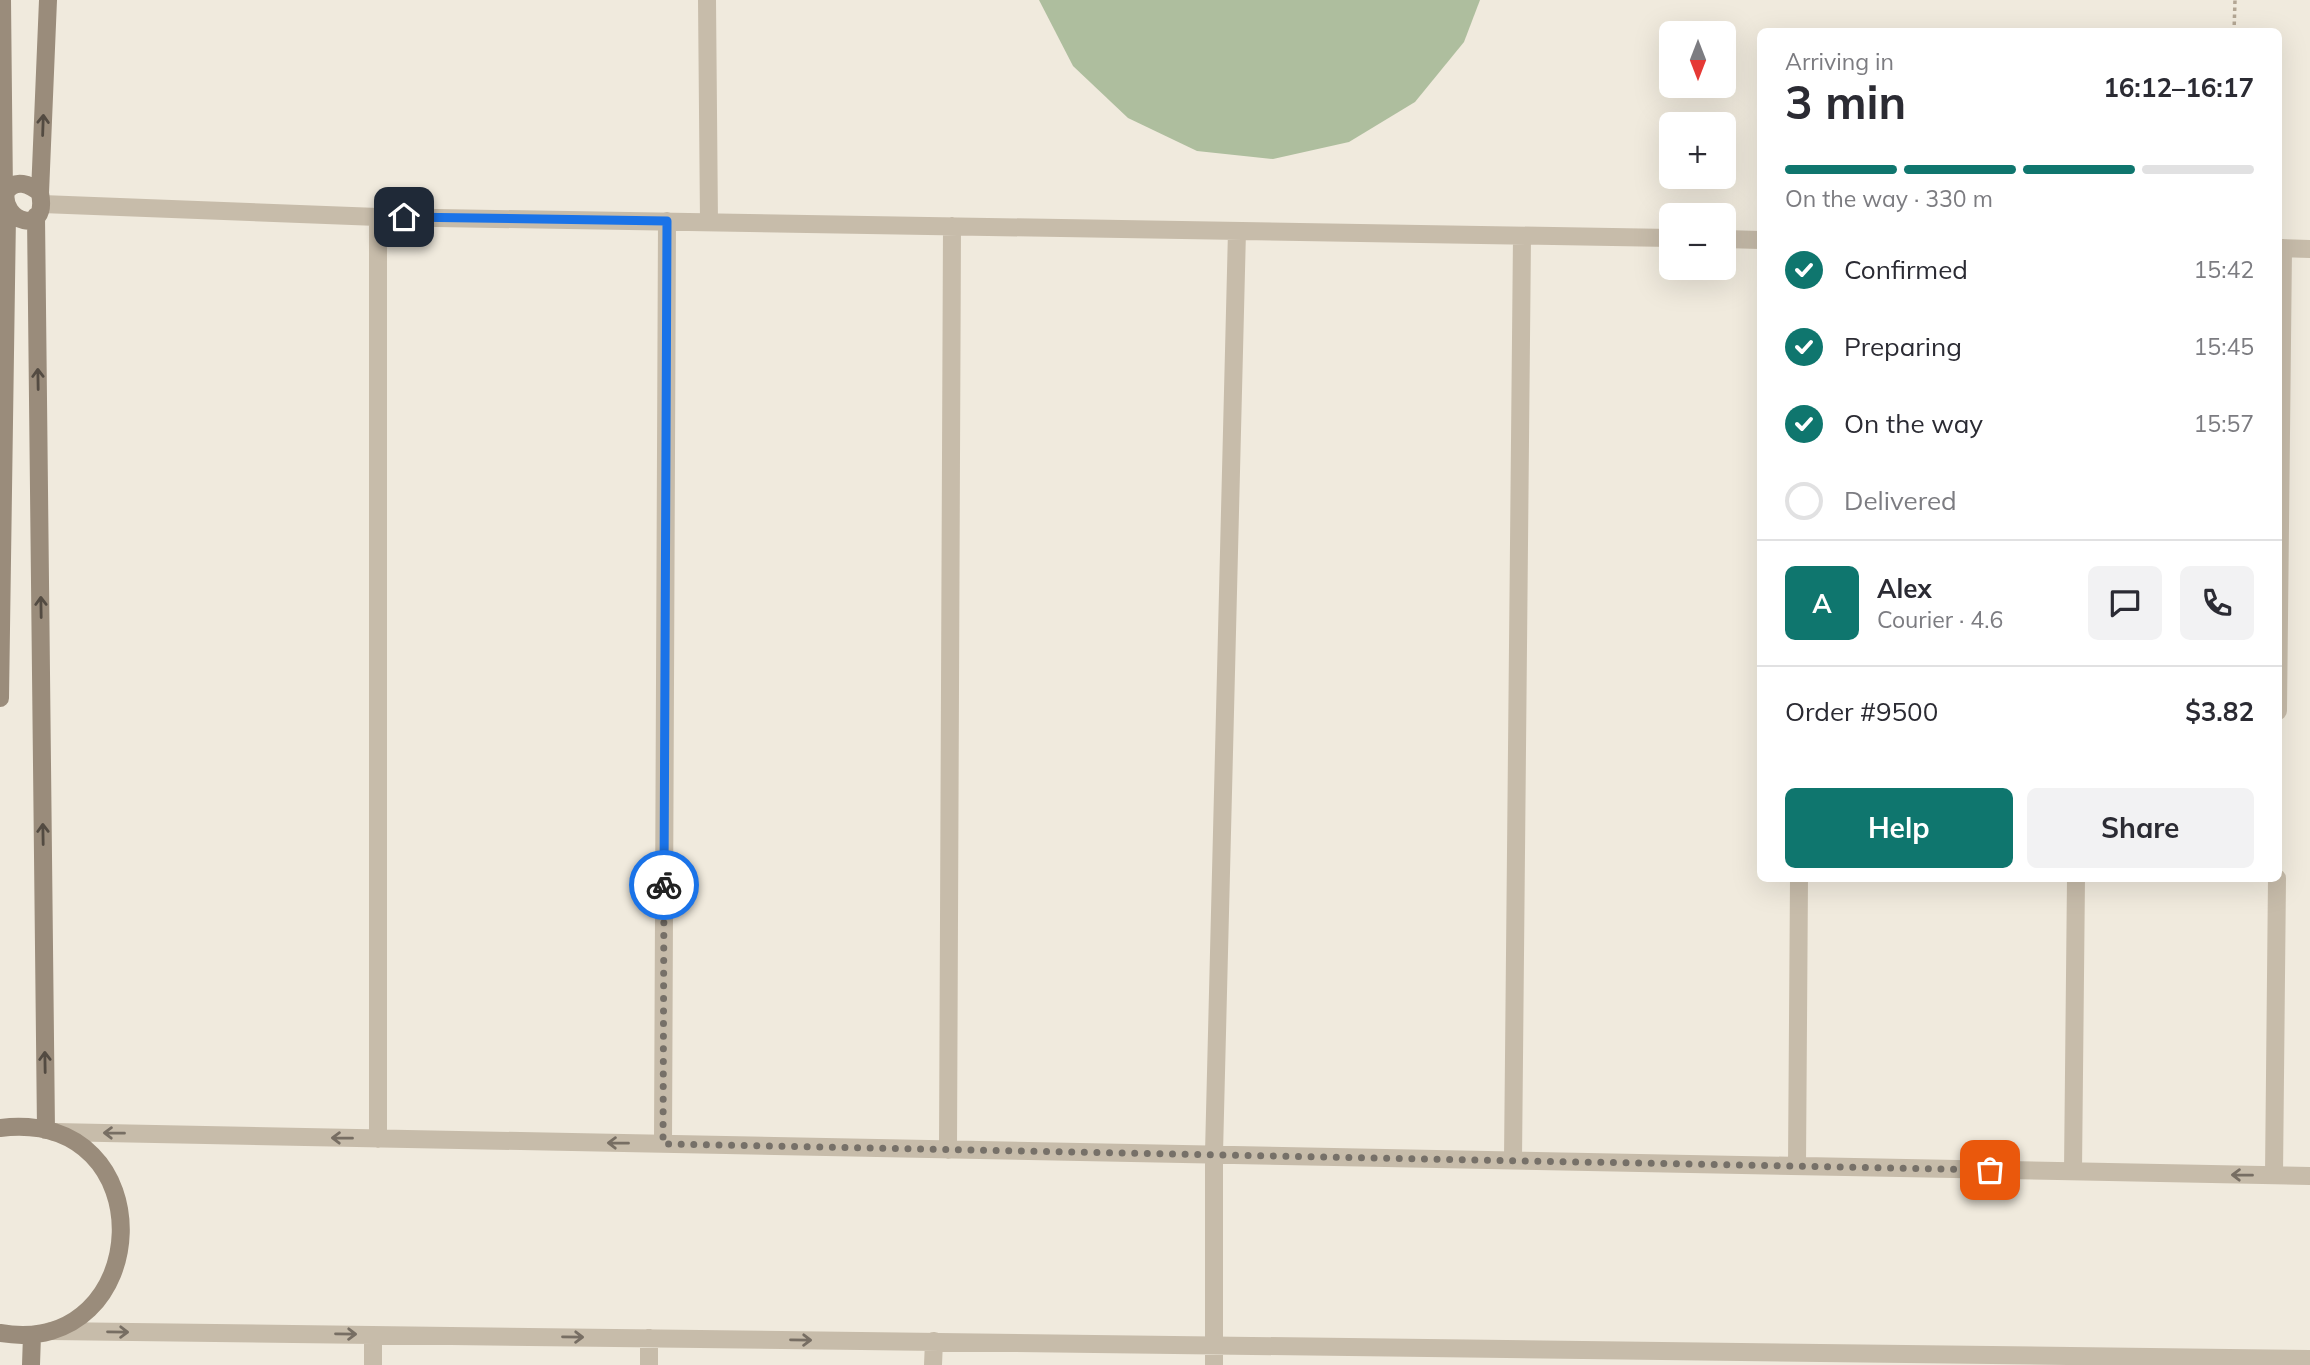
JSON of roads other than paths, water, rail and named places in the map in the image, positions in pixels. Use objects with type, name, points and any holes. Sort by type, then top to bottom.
[{"type":"street","points":[[0,698],[4,204],[2,0]]},
{"type":"street","points":[[48,0],[39,204],[50,1131]]},
{"type":"street","points":[[707,0],[709,222]]},
{"type":"street","points":[[4,204],[12,186],[22,183],[32,186],[39,204]]},
{"type":"street","points":[[4,204],[17,221],[27,221],[39,204]]},
{"type":"street","points":[[39,204],[378,217],[1659,238]]},
{"type":"street","points":[[378,217],[378,1139]]},
{"type":"street","points":[[663,1144],[667,221]]},
{"type":"street","points":[[948,1150],[952,226]]},
{"type":"street","points":[[1214,1365],[1214,1153],[1237,231]]},
{"type":"street","points":[[1513,1160],[1522,236]]},
{"type":"street","points":[[1736,239],[1757,240]]},
{"type":"street","points":[[2282,248],[2310,249]]},
{"type":"street","points":[[1797,1166],[1799,882]]},
{"type":"street","points":[[2073,1171],[2076,882]]},
{"type":"street","points":[[2274,1175],[2277,882]]},
{"type":"street","points":[[0,1128],[20,1126],[50,1131],[378,1139],[2310,1176]]},
{"type":"street","points":[[31,1365],[41,1333],[79,1316],[102,1293],[118,1265],[123,1233],[119,1201],[105,1171],[83,1148],[50,1131]]},
{"type":"street","points":[[0,1333],[1214,1345],[1494,1357],[2254,1362],[2310,1359]]},
{"type":"street","points":[[373,1335],[373,1365]]},
{"type":"street","points":[[649,1338],[649,1365]]},
{"type":"street","points":[[933,1365],[934,1342]]}]
